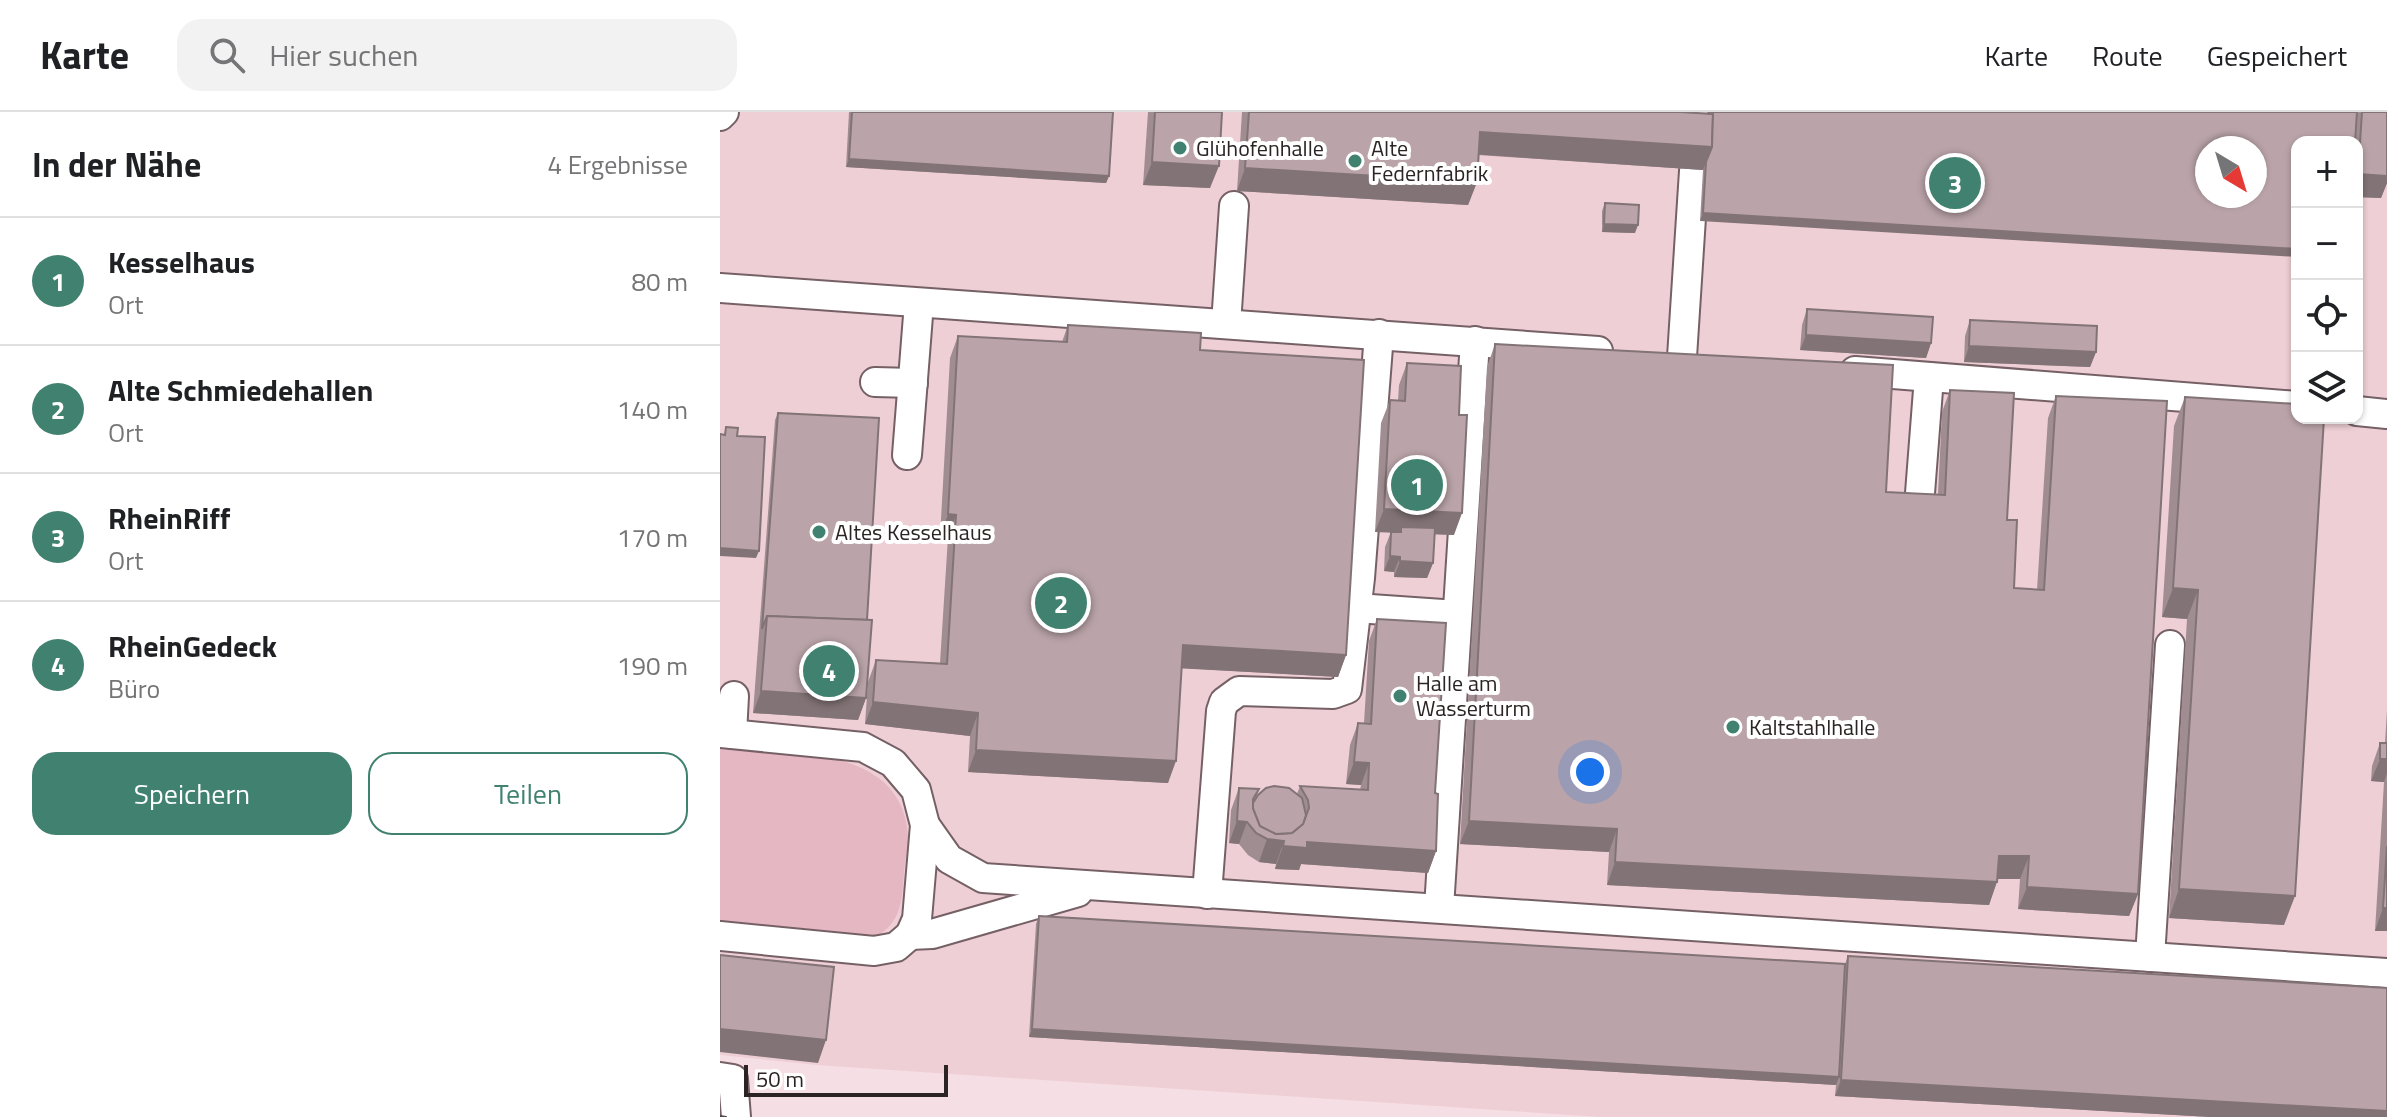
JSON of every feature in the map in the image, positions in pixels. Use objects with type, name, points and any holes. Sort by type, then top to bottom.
[{"type":"lane","points":[[1682,357],[1694,171]]},
{"type":"lane","points":[[1226,324],[1234,206]]},
{"type":"lane","points":[[720,288],[1618,352]]},
{"type":"lane","points":[[907,455],[919,303]]},
{"type":"lane","points":[[1207,894],[1224,702],[1239,691],[1343,693],[1347,689],[1379,334]]},
{"type":"lane","points":[[1439,908],[1475,341]]},
{"type":"lane","points":[[1650,355],[1713,360]]},
{"type":"lane","points":[[1836,370],[2291,406]]},
{"type":"lane","points":[[1919,506],[1929,377]]},
{"type":"lane","points":[[875,382],[913,383]]},
{"type":"lane","points":[[2363,412],[2387,414]]},
{"type":"lane","points":[[1356,608],[1457,615]]},
{"type":"lane","points":[[2150,957],[2170,645]]},
{"type":"lane","points":[[720,936],[874,951],[896,947],[910,935],[917,919],[925,825],[916,790],[893,763],[863,747],[726,734],[734,696]]},
{"type":"lane","points":[[925,825],[949,859],[983,878],[2387,973]]},
{"type":"lane","points":[[910,935],[932,934],[1094,887]]},
{"type":"lane","points":[[726,1078],[736,1117]]},
{"type":"shaded area","points":[[720,112],[2387,112],[2387,1117],[1600,1117],[816,1065],[720,1055]]},
{"type":"shaded area","points":[[720,749],[807,754],[837,760],[864,769],[886,784],[901,806],[908,836],[901,900],[896,917],[885,930],[864,940],[824,941],[720,928]]},
{"type":"building","points":[[852,112],[1113,112],[1109,176],[849,159]]},
{"type":"building","name":"Glühofenhalle","points":[[1155,112],[1222,112],[1219,166],[1152,162]]},
{"type":"building","name":"Alte Federnfabrik","points":[[1249,112],[1713,114],[1712,147],[1480,132],[1477,182],[1245,168]]},
{"type":"building","points":[[1709,112],[2357,112],[2355,136],[2291,136],[2291,249],[1703,213],[1713,114]]},
{"type":"building","points":[[2362,112],[2387,112],[2387,176],[2363,174],[2363,136],[2360,136]]},
{"type":"building","points":[[1605,203],[1639,205],[1638,225],[1604,224]]},
{"type":"building","points":[[1807,309],[1933,317],[1931,343],[1806,335]]},
{"type":"building","points":[[1970,320],[2097,326],[2096,352],[1969,346]]},
{"type":"building","points":[[1068,325],[1201,333],[1200,350],[1364,360],[1346,655],[1183,645],[1176,761],[976,750],[978,713],[873,702],[876,660],[947,664],[956,515],[948,514],[958,336],[1067,342]]},
{"type":"building","name":"Kaltstahlhalle","points":[[1495,344],[1893,365],[1886,492],[1945,495],[1950,390],[2014,393],[2007,520],[2017,520],[2014,588],[2044,590],[2056,396],[2167,401],[2138,894],[2027,887],[2029,856],[1999,856],[1997,882],[1615,862],[1617,829],[1469,821]]},
{"type":"building","points":[[1407,363],[1461,366],[1459,415],[1467,415],[1462,513],[1384,509],[1390,400],[1405,401]]},
{"type":"building","points":[[2185,397],[2291,404],[2291,424],[2324,424],[2295,896],[2179,889],[2198,590],[2173,588]]},
{"type":"building","name":"Altes Kesselhaus","points":[[778,413],[879,418],[867,620],[767,616],[762,629]]},
{"type":"building","points":[[726,427],[738,428],[737,436],[765,437],[759,551],[720,548],[720,434],[725,435]]},
{"type":"building","points":[[1401,527],[1435,528],[1433,563],[1400,561],[1400,557],[1390,556],[1391,532],[1401,532]]},
{"type":"building","points":[[767,616],[872,620],[866,698],[761,691]]},
{"type":"building","points":[[1377,619],[1446,623],[1435,793],[1438,794],[1436,851],[1307,842],[1307,848],[1283,846],[1284,841],[1267,839],[1256,833],[1247,822],[1237,821],[1239,788],[1259,789],[1253,799],[1253,808],[1260,826],[1276,834],[1292,833],[1303,824],[1309,808],[1300,786],[1368,790],[1369,763],[1354,762],[1358,723],[1371,724]]},
{"type":"building","points":[[2380,743],[2387,743],[2387,759],[2380,759]]},
{"type":"building","points":[[1274,786],[1289,788],[1302,798],[1306,815],[1303,824],[1292,833],[1276,834],[1260,826],[1253,808],[1258,795]]},
{"type":"building","points":[[2387,846],[2387,908],[2383,908]]},
{"type":"building","points":[[1039,916],[1845,964],[1839,1077],[1032,1029]]},
{"type":"building","points":[[720,955],[834,967],[826,1040],[720,1029]]},
{"type":"building","points":[[1848,956],[2387,988],[2387,1111],[1841,1080]]},
{"type":"tram line","points":[[720,1116],[726,1117]]},
{"type":"place","name":"Glühofenhalle","points":[[1180,148]]},
{"type":"place","name":"Alte Federnfabrik","points":[[1355,161]]},
{"type":"place","name":"RheinRiff","points":[[1955,183]]},
{"type":"place","name":"Kesselhaus","points":[[1417,485]]},
{"type":"place","name":"Altes Kesselhaus","points":[[819,532]]},
{"type":"place","name":"Alte Schmiedehallen","points":[[1061,603]]},
{"type":"place","name":"RheinGedeck","points":[[829,671]]},
{"type":"place","name":"Halle am Wasserturm","points":[[1400,696]]},
{"type":"place","name":"Kaltstahlhalle","points":[[1733,727]]}]
